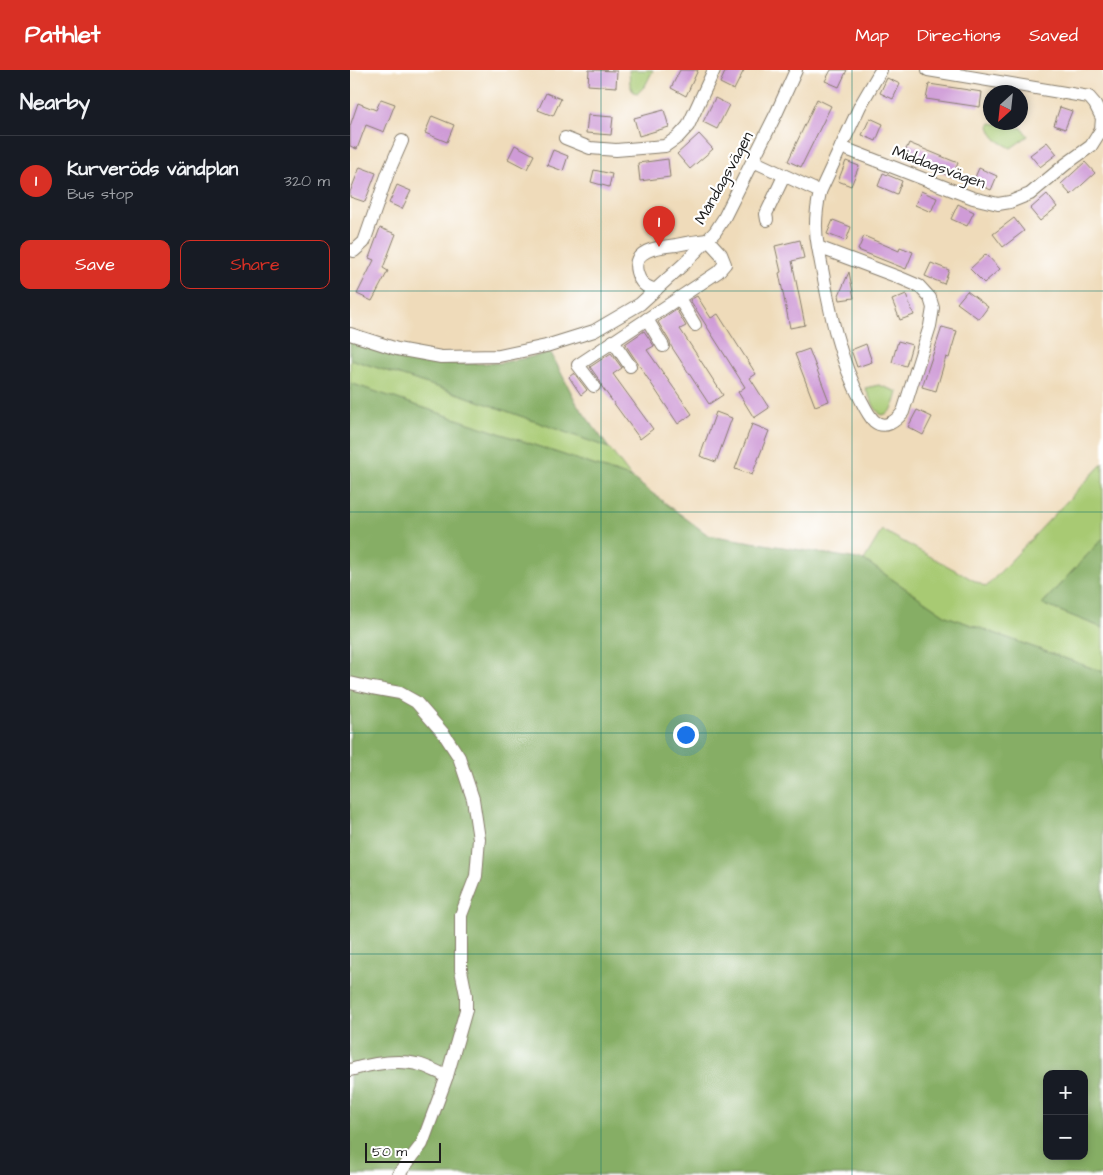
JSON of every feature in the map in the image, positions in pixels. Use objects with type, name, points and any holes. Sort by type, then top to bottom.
[{"type":"street","points":[[565,138],[590,148],[616,150],[665,146],[678,137],[688,126],[714,70]]},
{"type":"street","name":"Måndagsvägen","points":[[350,334],[397,349],[441,357],[499,356],[546,346],[594,331],[640,304],[686,262],[715,232],[753,161],[796,70]]},
{"type":"street","points":[[818,247],[919,286],[930,298],[933,308],[930,326],[903,412],[897,420],[890,424],[881,425],[875,422],[854,388],[834,326],[815,235],[820,192],[860,106],[881,70]]},
{"type":"street","name":"Middagsvägen","points":[[841,147],[973,198],[998,204],[1010,202],[1030,194],[1091,146],[1101,130],[1102,118],[1095,104],[1088,97],[928,70]]},
{"type":"street","points":[[350,250],[354,251],[364,242],[388,173],[402,141]]},
{"type":"street","points":[[753,161],[820,192]]},
{"type":"street","points":[[767,220],[766,214],[784,176]]},
{"type":"street","points":[[594,386],[578,365],[718,272],[724,264],[721,254],[708,240],[647,250],[639,258],[636,266],[639,279],[646,288],[656,290]]},
{"type":"street","points":[[679,298],[695,324]]},
{"type":"street","points":[[647,319],[663,346]]},
{"type":"street","points":[[614,341],[630,366]]},
{"type":"street","points":[[350,683],[400,693],[416,702],[444,734],[459,756],[473,799],[480,839],[476,876],[461,915],[461,970],[466,995],[466,1010],[447,1076],[422,1144],[398,1175]]},
{"type":"street","points":[[350,1070],[391,1062],[417,1064],[447,1076]]},
{"type":"green space","points":[[629,70],[653,70],[645,86],[638,93],[633,92],[630,85]]},
{"type":"green space","points":[[1024,130],[1028,136],[1011,148],[1000,142],[991,131]]},
{"type":"green space","points":[[350,341],[411,358],[457,364],[500,363],[551,353],[577,404],[609,448],[465,396],[350,359]]},
{"type":"green space","points":[[350,359],[465,396],[609,448],[632,478],[350,383]]},
{"type":"green space","points":[[350,383],[632,478],[708,535],[864,560],[946,616],[1103,672],[1103,1175],[350,1175]]},
{"type":"green space","points":[[879,385],[898,392],[891,410],[881,415],[875,408],[865,388]]},
{"type":"green space","points":[[1103,463],[1103,538],[1042,604],[1103,628],[1103,672],[946,616],[864,560],[882,530],[986,587]]},
{"type":"green space","points":[[1103,538],[1103,628],[1042,604]]},
{"type":"building","points":[[589,70],[617,71],[616,87],[588,85]]},
{"type":"building","points":[[680,70],[698,70],[686,96],[671,88]]},
{"type":"building","points":[[726,70],[744,70],[734,90],[720,83]]},
{"type":"building","points":[[831,70],[847,70],[839,87],[825,81]]},
{"type":"building","points":[[887,78],[900,84],[893,99],[880,93]]},
{"type":"building","points":[[929,84],[982,92],[980,107],[926,99]]},
{"type":"building","points":[[546,93],[561,99],[553,116],[538,110]]},
{"type":"building","points":[[715,98],[729,105],[717,129],[703,122]]},
{"type":"building","points":[[381,99],[395,104],[384,132],[366,125],[357,149],[350,146],[350,126],[358,103],[376,110]]},
{"type":"building","points":[[817,99],[831,106],[801,167],[788,161]]},
{"type":"building","points":[[1060,107],[1072,111],[1065,129],[1054,125]]},
{"type":"building","points":[[664,110],[669,127],[639,136],[634,118]]},
{"type":"building","points":[[588,115],[613,117],[611,135],[586,133]]},
{"type":"building","points":[[432,116],[454,125],[447,142],[425,133]]},
{"type":"building","points":[[870,118],[883,124],[876,141],[862,135]]},
{"type":"building","points":[[699,134],[713,149],[690,169],[677,154]]},
{"type":"building","points":[[1047,142],[1057,154],[1040,167],[1030,155]]},
{"type":"building","points":[[909,143],[958,163],[952,177],[903,156]]},
{"type":"building","points":[[515,145],[534,155],[527,169],[508,159]]},
{"type":"building","points":[[553,150],[568,156],[563,171],[547,165]]},
{"type":"building","points":[[668,159],[670,177],[640,181],[638,163]]},
{"type":"building","points":[[846,161],[859,166],[851,186],[838,181]]},
{"type":"building","points":[[1085,162],[1095,173],[1071,195],[1061,184]]},
{"type":"building","points":[[360,167],[376,173],[365,202],[350,197],[350,192]]},
{"type":"building","points":[[979,168],[997,176],[991,190],[973,182]]},
{"type":"building","points":[[594,170],[612,174],[609,187],[591,182]]},
{"type":"building","points":[[883,173],[902,181],[897,194],[878,186]]},
{"type":"building","points":[[397,185],[411,191],[402,209],[389,203]]},
{"type":"building","points":[[921,191],[937,198],[931,212],[915,205]]},
{"type":"building","points":[[1047,194],[1057,207],[1040,221],[1030,209]]},
{"type":"building","points":[[958,204],[974,212],[967,226],[951,219]]},
{"type":"building","points":[[1014,218],[1024,231],[1003,247],[993,234]]},
{"type":"building","points":[[833,220],[851,227],[846,241],[827,234]]},
{"type":"building","points":[[380,228],[396,234],[383,268],[388,271],[372,301],[357,294],[374,260],[369,258]]},
{"type":"building","points":[[864,236],[899,251],[900,247],[913,252],[906,269],[858,250]]},
{"type":"building","points":[[800,240],[804,258],[792,261],[805,325],[790,328],[775,246]]},
{"type":"building","points":[[986,254],[1000,269],[984,283],[970,269]]},
{"type":"building","points":[[931,263],[949,270],[944,284],[925,276]]},
{"type":"building","points":[[849,272],[854,298],[840,300],[839,295]]},
{"type":"building","points":[[967,291],[988,307],[979,319],[957,303]]},
{"type":"building","points":[[906,294],[914,315],[900,320],[892,300]]},
{"type":"building","points":[[697,296],[711,318],[718,314],[756,374],[750,378],[769,408],[754,418],[738,392],[745,387],[690,300]]},
{"type":"building","points":[[676,309],[686,326],[680,329],[723,395],[709,404],[671,346],[658,322]]},
{"type":"building","points":[[942,327],[957,331],[949,358],[946,357],[936,391],[922,387]]},
{"type":"building","points":[[644,331],[654,346],[647,350],[692,414],[678,424],[625,344]]},
{"type":"building","points":[[898,341],[912,345],[906,366],[892,362]]},
{"type":"building","points":[[866,344],[872,362],[857,367],[851,350]]},
{"type":"building","points":[[809,349],[829,401],[815,406],[795,354]]},
{"type":"building","points":[[611,353],[622,368],[613,374],[653,429],[640,439],[602,387],[590,367]]},
{"type":"building","points":[[574,373],[587,390],[581,395],[569,377]]},
{"type":"building","points":[[917,410],[932,417],[923,435],[908,427]]},
{"type":"building","points":[[716,412],[732,418],[716,462],[700,456]]},
{"type":"building","points":[[752,424],[769,431],[752,475],[735,469]]},
{"type":"place","name":"Kurveröds vändplan","points":[[659,247]]}]
